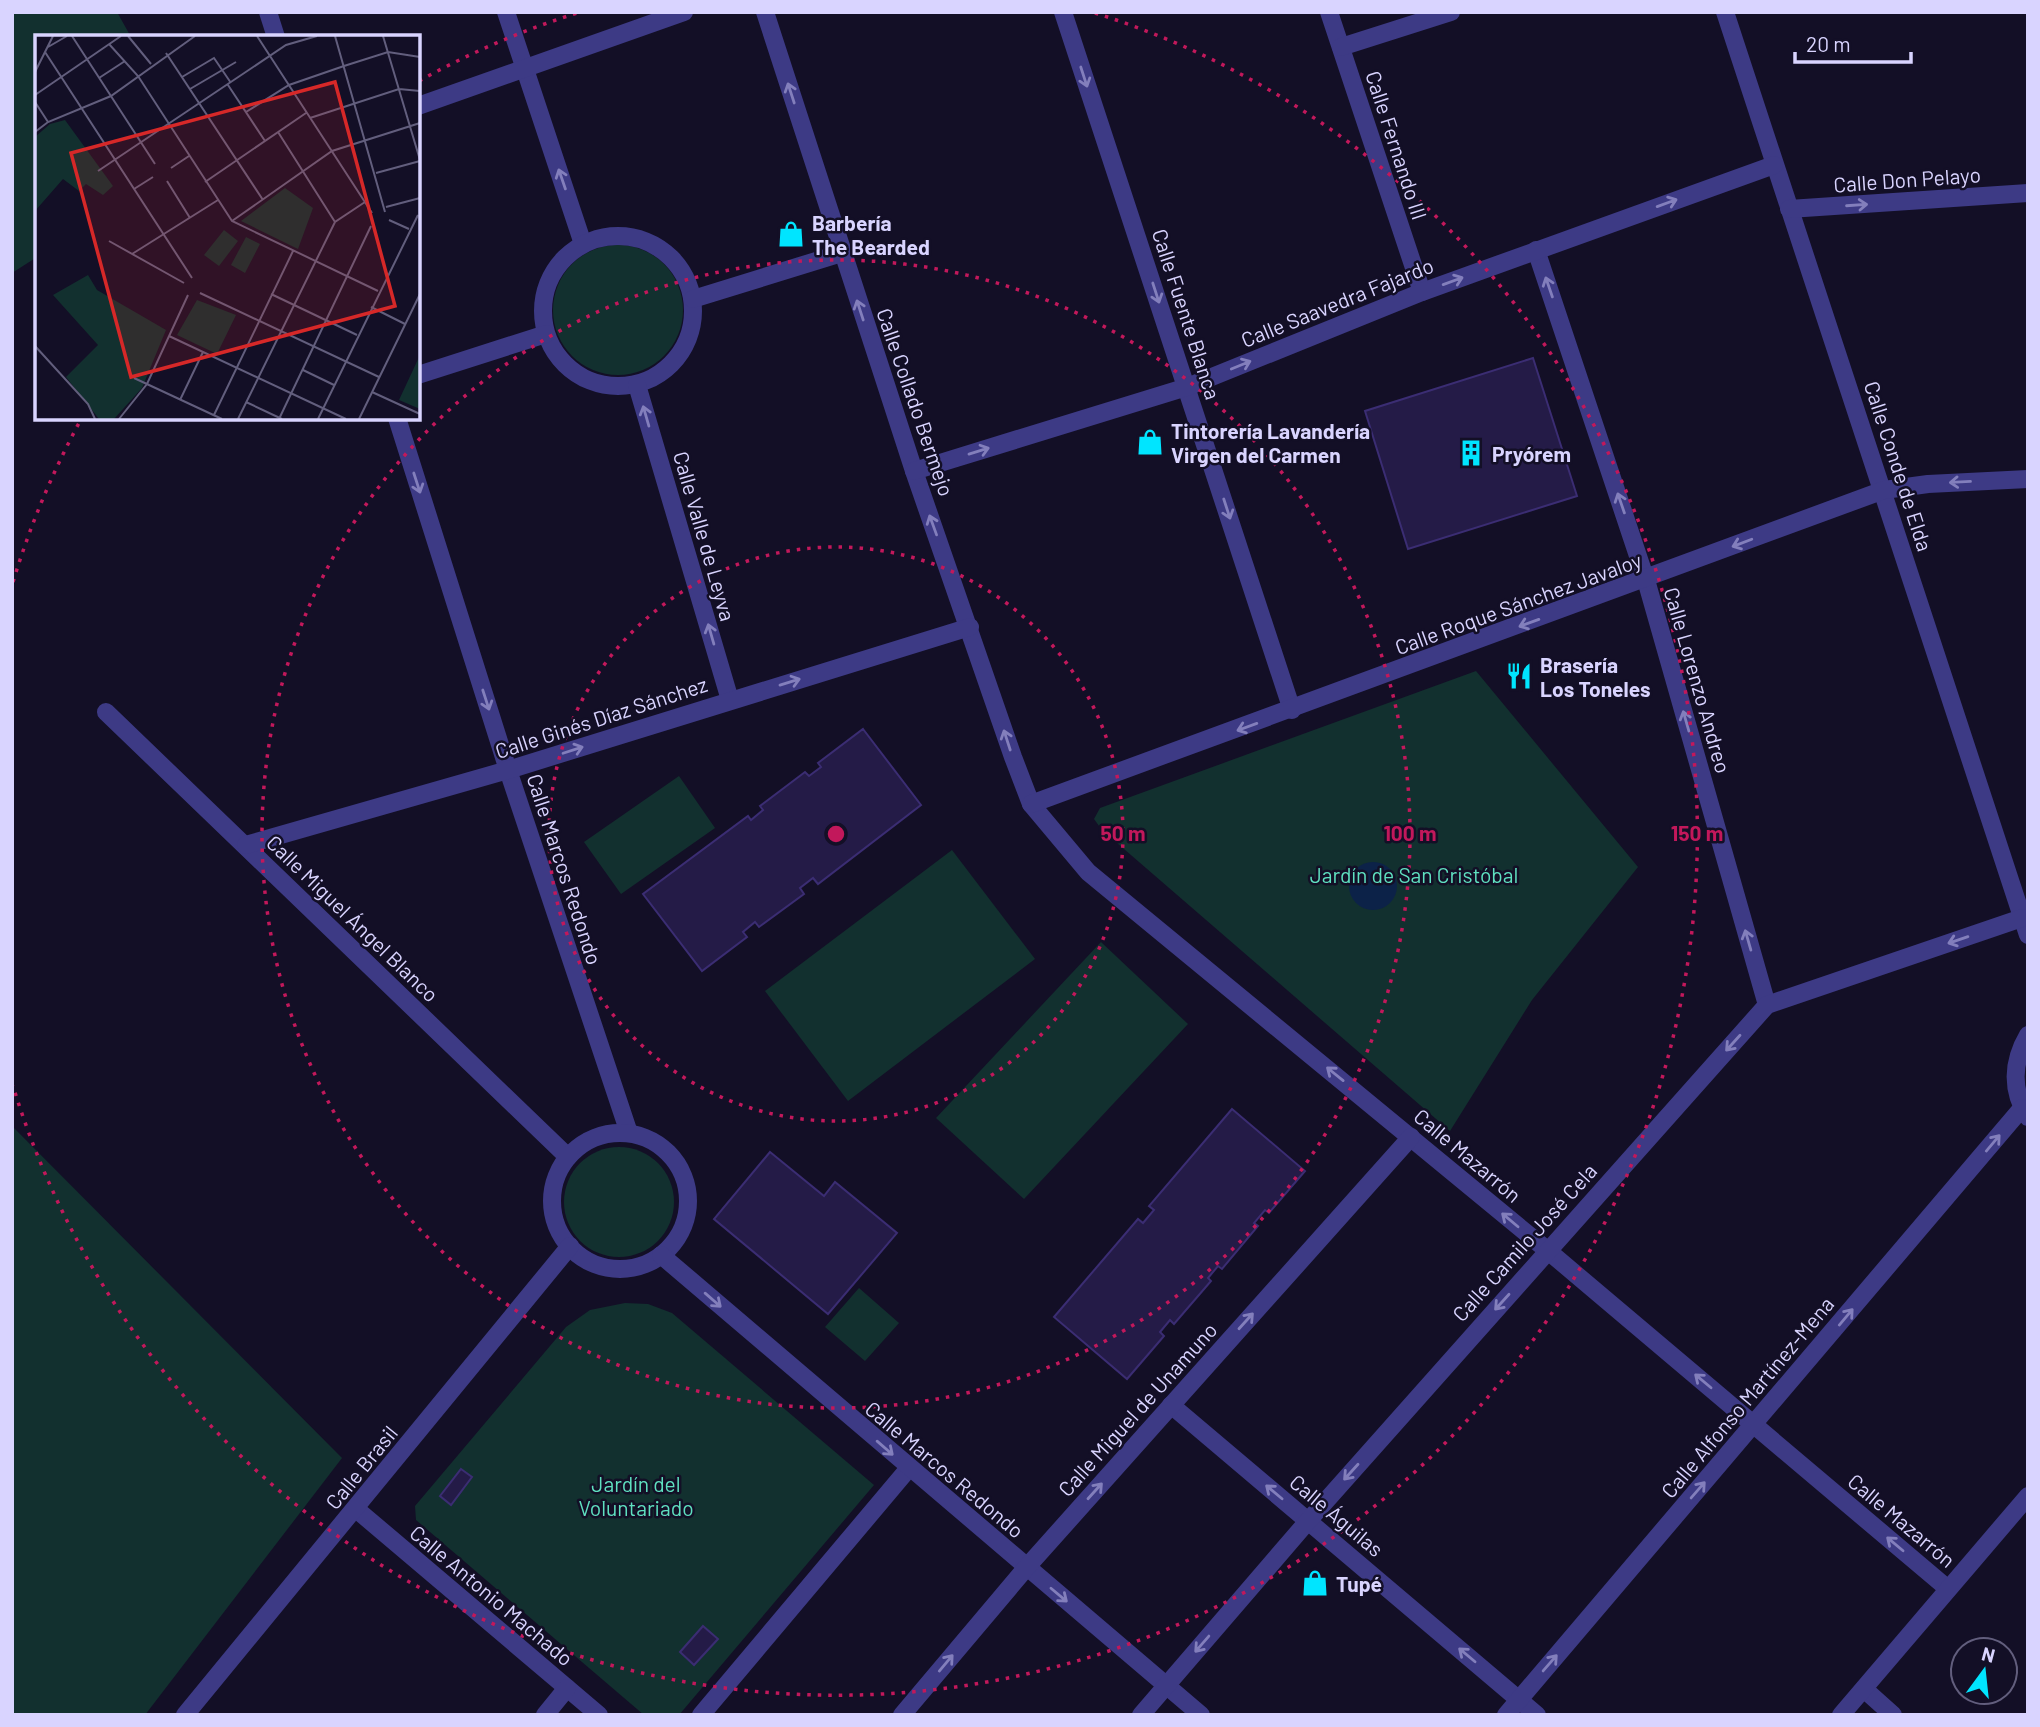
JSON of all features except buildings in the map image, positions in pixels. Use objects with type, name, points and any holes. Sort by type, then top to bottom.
[{"type":"street","points":[[268,12],[275,35]]},
{"type":"street","points":[[506,12],[583,244]]},
{"type":"street","points":[[420,105],[684,12]]},
{"type":"street","name":"Calle Collado Bermejo","points":[[765,12],[914,471],[1031,804]]},
{"type":"street","name":"Calle Fuente Blanca","points":[[1063,12],[1292,710]]},
{"type":"street","name":"Calle Fernando III","points":[[1329,12],[1422,292]]},
{"type":"street","points":[[1341,47],[1451,12]]},
{"type":"street","name":"Calle Conde de Elda","points":[[1725,12],[1884,490],[2025,927]]},
{"type":"street","name":"Calle Saavedra Fajardo","points":[[914,471],[1187,387],[1422,292],[1774,165]]},
{"type":"street","name":"Calle Don Pelayo","points":[[1789,209],[2028,194]]},
{"type":"street","points":[[608,236],[634,238],[659,248],[678,265],[693,299],[689,337],[677,358],[659,375],[637,385],[614,387],[591,382],[572,371],[556,355],[546,334],[542,313],[544,292],[553,273],[566,256],[583,244],[608,236]]},
{"type":"street","name":"Calle Lorenzo Andreo","points":[[1536,250],[1646,580],[1767,1005]]},
{"type":"street","points":[[693,299],[842,253]]},
{"type":"street","points":[[420,374],[546,334]]},
{"type":"street","name":"Calle Valle de Leyva","points":[[637,385],[730,700]]},
{"type":"street","name":"Calle Marcos Redondo","points":[[398,420],[508,770],[629,1133]]},
{"type":"street","name":"Calle Roque Sánchez Javaloy","points":[[1031,804],[1646,580],[1884,490],[1928,484],[2028,479]]},
{"type":"street","name":"Calle Ginés Díaz Sánchez","points":[[246,845],[508,770],[970,627]]},
{"type":"street","name":"Calle Miguel Ángel Blanco","points":[[106,712],[568,1157]]},
{"type":"street","name":"Calle Mazarrón","points":[[1031,804],[1088,872],[1547,1250],[1947,1588]]},
{"type":"street","name":"Calle Camilo José Cela","points":[[1141,1715],[1308,1521],[1767,1005],[2025,927]]},
{"type":"street","points":[[2025,1113],[2015,1072],[2018,1054],[2028,1035]]},
{"type":"street","name":"Calle Alfonso Martínez-Mena","points":[[1506,1715],[1754,1424],[2025,1113]]},
{"type":"street","points":[[629,1133],[669,1154],[682,1172],[688,1195],[686,1218],[677,1238],[661,1255],[641,1265],[619,1269],[597,1265],[570,1246],[554,1218],[552,1196],[556,1176],[568,1157],[585,1142],[606,1134],[629,1133]]},
{"type":"street","name":"Calle Miguel de Unamuno","points":[[902,1715],[1026,1568],[1411,1137]]},
{"type":"street","name":"Calle Brasil","points":[[185,1715],[570,1246]]},
{"type":"street","name":"Calle Marcos Redondo","points":[[661,1255],[1201,1715]]},
{"type":"street","name":"Calle Águilas","points":[[1171,1405],[1537,1715]]},
{"type":"street","points":[[701,1715],[909,1468]]},
{"type":"street","points":[[1841,1715],[2028,1496]]},
{"type":"street","name":"Calle Antonio Machado","points":[[356,1509],[599,1715]]},
{"type":"street","points":[[545,1715],[567,1688]]},
{"type":"street","points":[[1864,1689],[1893,1715]]},
{"type":"green space","points":[[12,12],[117,12],[130,35],[35,35],[35,258],[12,273]]},
{"type":"green space","points":[[618,245],[643,250],[664,264],[678,285],[683,310],[678,335],[664,356],[643,370],[618,375],[593,370],[572,356],[558,335],[553,310],[558,285],[572,264],[593,250]]},
{"type":"green space","name":"Jardín de San Cristóbal","points":[[1476,671],[1638,867],[1532,1000],[1450,1131],[1102,830],[1094,819],[1100,808]]},
{"type":"green space","points":[[679,776],[715,828],[621,894],[584,842]]},
{"type":"green space","points":[[952,850],[1035,959],[848,1101],[765,991]]},
{"type":"green space","points":[[1101,942],[1188,1024],[1024,1199],[936,1118]]},
{"type":"green space","points":[[12,1126],[342,1458],[145,1715],[12,1715]]},
{"type":"green space","points":[[619,1147],[640,1151],[658,1163],[670,1181],[674,1202],[670,1223],[658,1241],[640,1253],[619,1257],[598,1253],[580,1241],[568,1223],[564,1202],[568,1181],[580,1163],[598,1151]]},
{"type":"green space","points":[[859,1288],[899,1323],[865,1361],[825,1327]]},
{"type":"green space","name":"Jardín del Voluntariado","points":[[625,1303],[648,1304],[672,1313],[874,1485],[679,1715],[644,1715],[416,1520],[415,1506],[566,1327],[590,1310]]},
{"type":"water","points":[[1373,862],[1390,869],[1397,886],[1390,903],[1373,910],[1356,903],[1349,886],[1356,869]]},
{"type":"place","name":"Barbería The Bearded","points":[[791,234]]},
{"type":"place","name":"Tintorería Lavandería Virgen del Carmen","points":[[1150,442]]},
{"type":"place","name":"Pryórem","points":[[1471,453]]},
{"type":"place","name":"Brasería Los Toneles","points":[[1519,676]]},
{"type":"place","name":"Tupé","points":[[1315,1583]]}]
